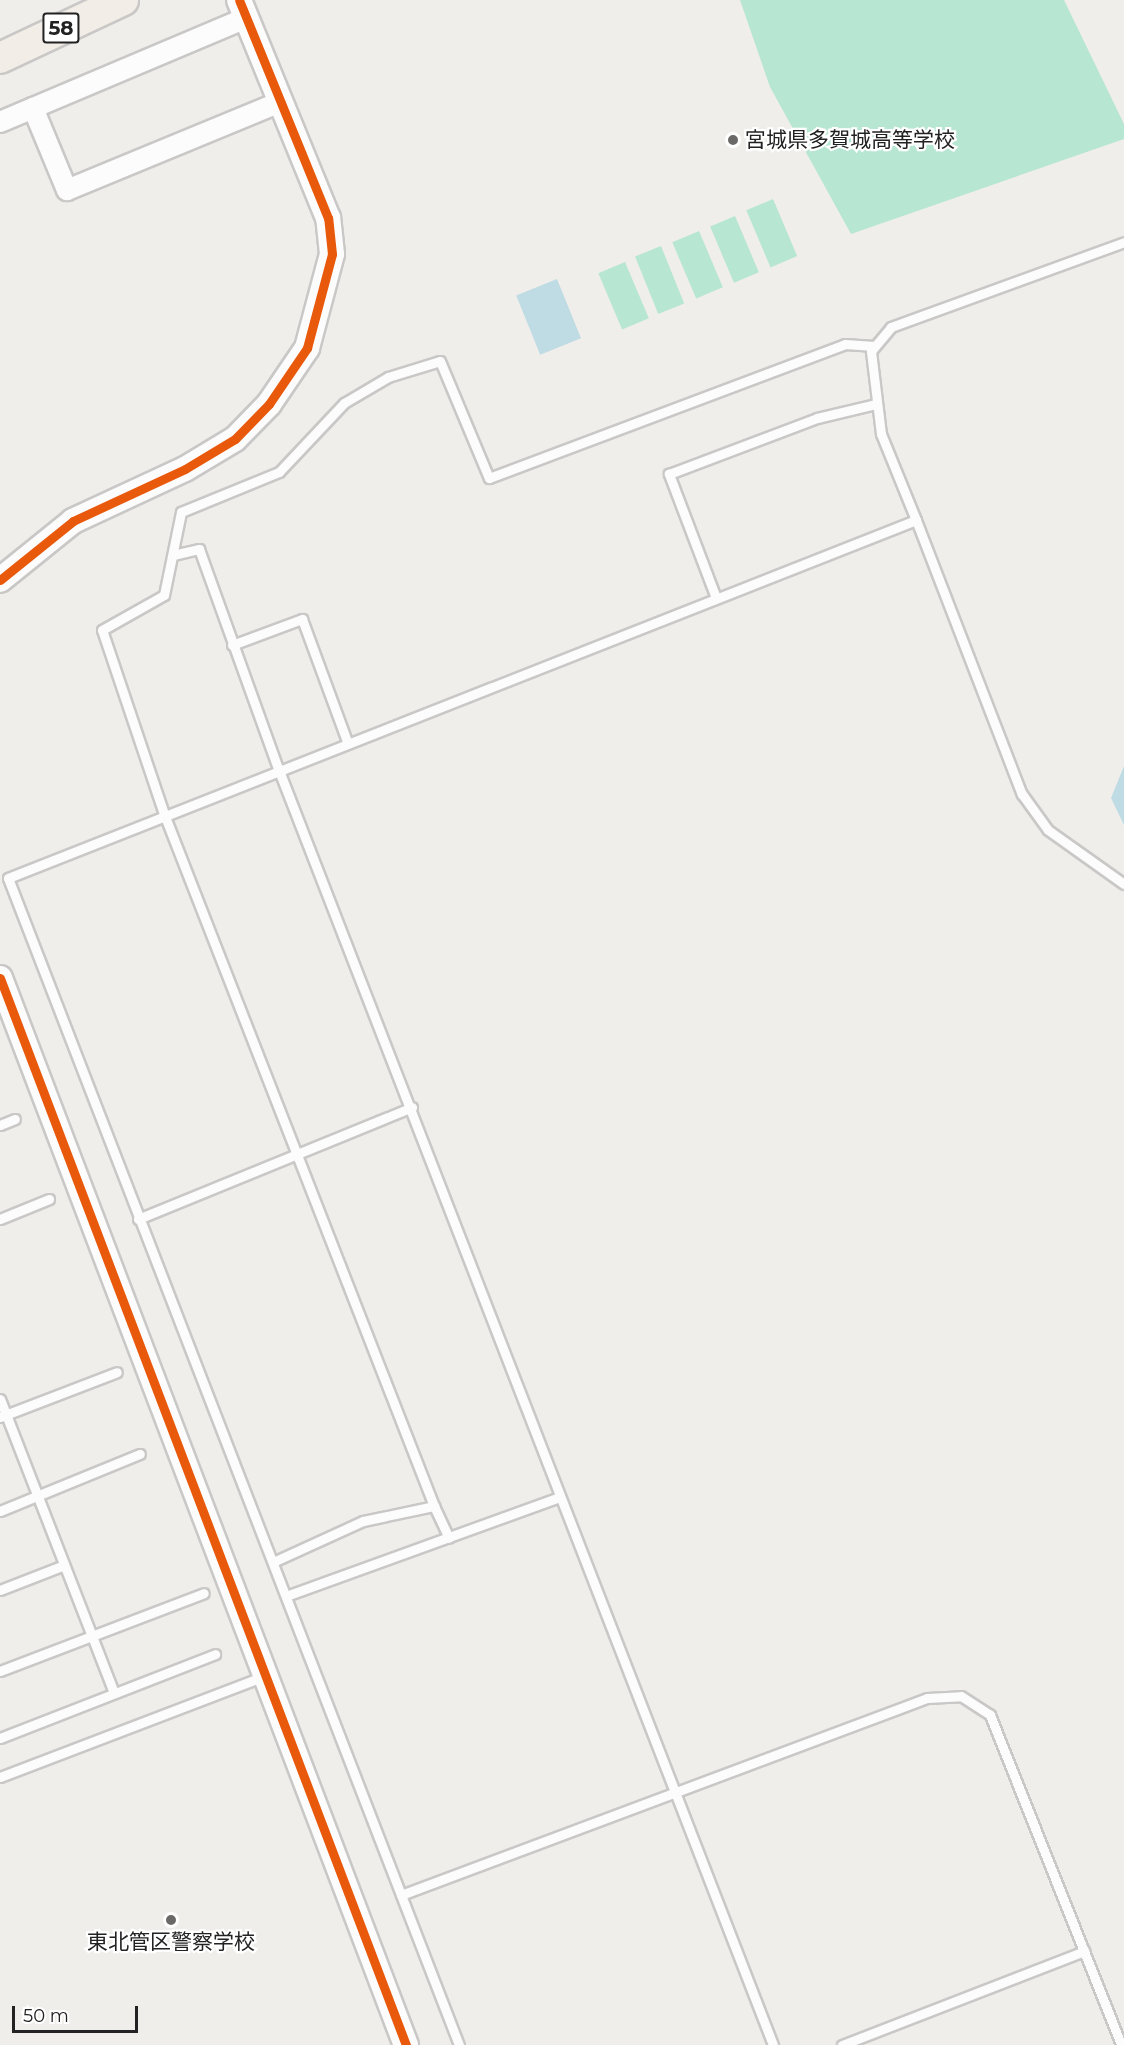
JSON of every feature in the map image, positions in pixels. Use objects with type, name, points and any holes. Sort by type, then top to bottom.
[{"type":"main road","name":"58","points":[[0,58],[117,1]]},
{"type":"street","points":[[0,122],[243,9],[329,227],[332,254],[308,348],[269,404],[235,439],[185,469],[73,521],[0,580]]},
{"type":"street","points":[[33,108],[67,190],[280,102]]},
{"type":"street","points":[[0,978],[406,2045]]},
{"type":"lane","points":[[1124,242],[891,327],[874,346],[876,404],[882,434],[1022,794],[1048,830],[1124,884]]},
{"type":"lane","points":[[449,1538],[434,1506],[164,814],[102,630],[164,595],[181,512],[279,472],[344,403],[388,377],[440,361],[489,478],[824,351],[845,344],[874,346]]},
{"type":"lane","points":[[716,598],[669,474],[817,418],[876,404]]},
{"type":"lane","points":[[459,2045],[8,878],[278,768],[916,520]]},
{"type":"lane","points":[[172,555],[199,549],[278,768],[412,1107],[772,2045]]},
{"type":"lane","points":[[232,645],[302,619],[347,741]]},
{"type":"lane","points":[[138,1219],[412,1107]]},
{"type":"lane","points":[[0,1125],[15,1119]]},
{"type":"lane","points":[[0,1219],[49,1199]]},
{"type":"lane","points":[[3,1416],[117,1372]]},
{"type":"lane","points":[[0,1400],[3,1416],[38,1497],[114,1694]]},
{"type":"lane","points":[[0,1511],[140,1454]]},
{"type":"lane","points":[[286,1596],[560,1497]]},
{"type":"lane","points":[[273,1562],[363,1521],[434,1506]]},
{"type":"lane","points":[[0,1590],[64,1565]]},
{"type":"lane","points":[[0,1671],[204,1593]]},
{"type":"lane","points":[[0,1738],[215,1654]]},
{"type":"lane","points":[[0,1777],[264,1676]]},
{"type":"lane","points":[[401,1896],[927,1698],[961,1696],[990,1715],[1121,2045]]},
{"type":"lane","points":[[842,2045],[1084,1952]]},
{"type":"green space","points":[[740,0],[1064,0],[1124,124],[1124,139],[851,234],[770,87]]},
{"type":"green space","points":[[773,199],[797,256],[771,267],[746,210]]},
{"type":"green space","points":[[735,216],[759,272],[734,283],[710,227]]},
{"type":"green space","points":[[699,231],[723,287],[696,298],[672,242]]},
{"type":"green space","points":[[661,246],[684,303],[658,314],[635,256]]},
{"type":"green space","points":[[625,262],[649,318],[622,329],[598,273]]},
{"type":"water","points":[[557,279],[581,338],[540,355],[516,295]]},
{"type":"water","points":[[1124,766],[1124,825],[1111,798]]},
{"type":"cycle path","points":[[0,580],[73,521],[185,469],[235,439],[269,404],[307,348],[332,254],[328,218],[239,0]]},
{"type":"cycle path","points":[[0,978],[406,2045]]},
{"type":"place","name":"宮城県多賀城高等学校","points":[[733,140]]},
{"type":"place","name":"東北管区警察学校","points":[[171,1920]]}]
